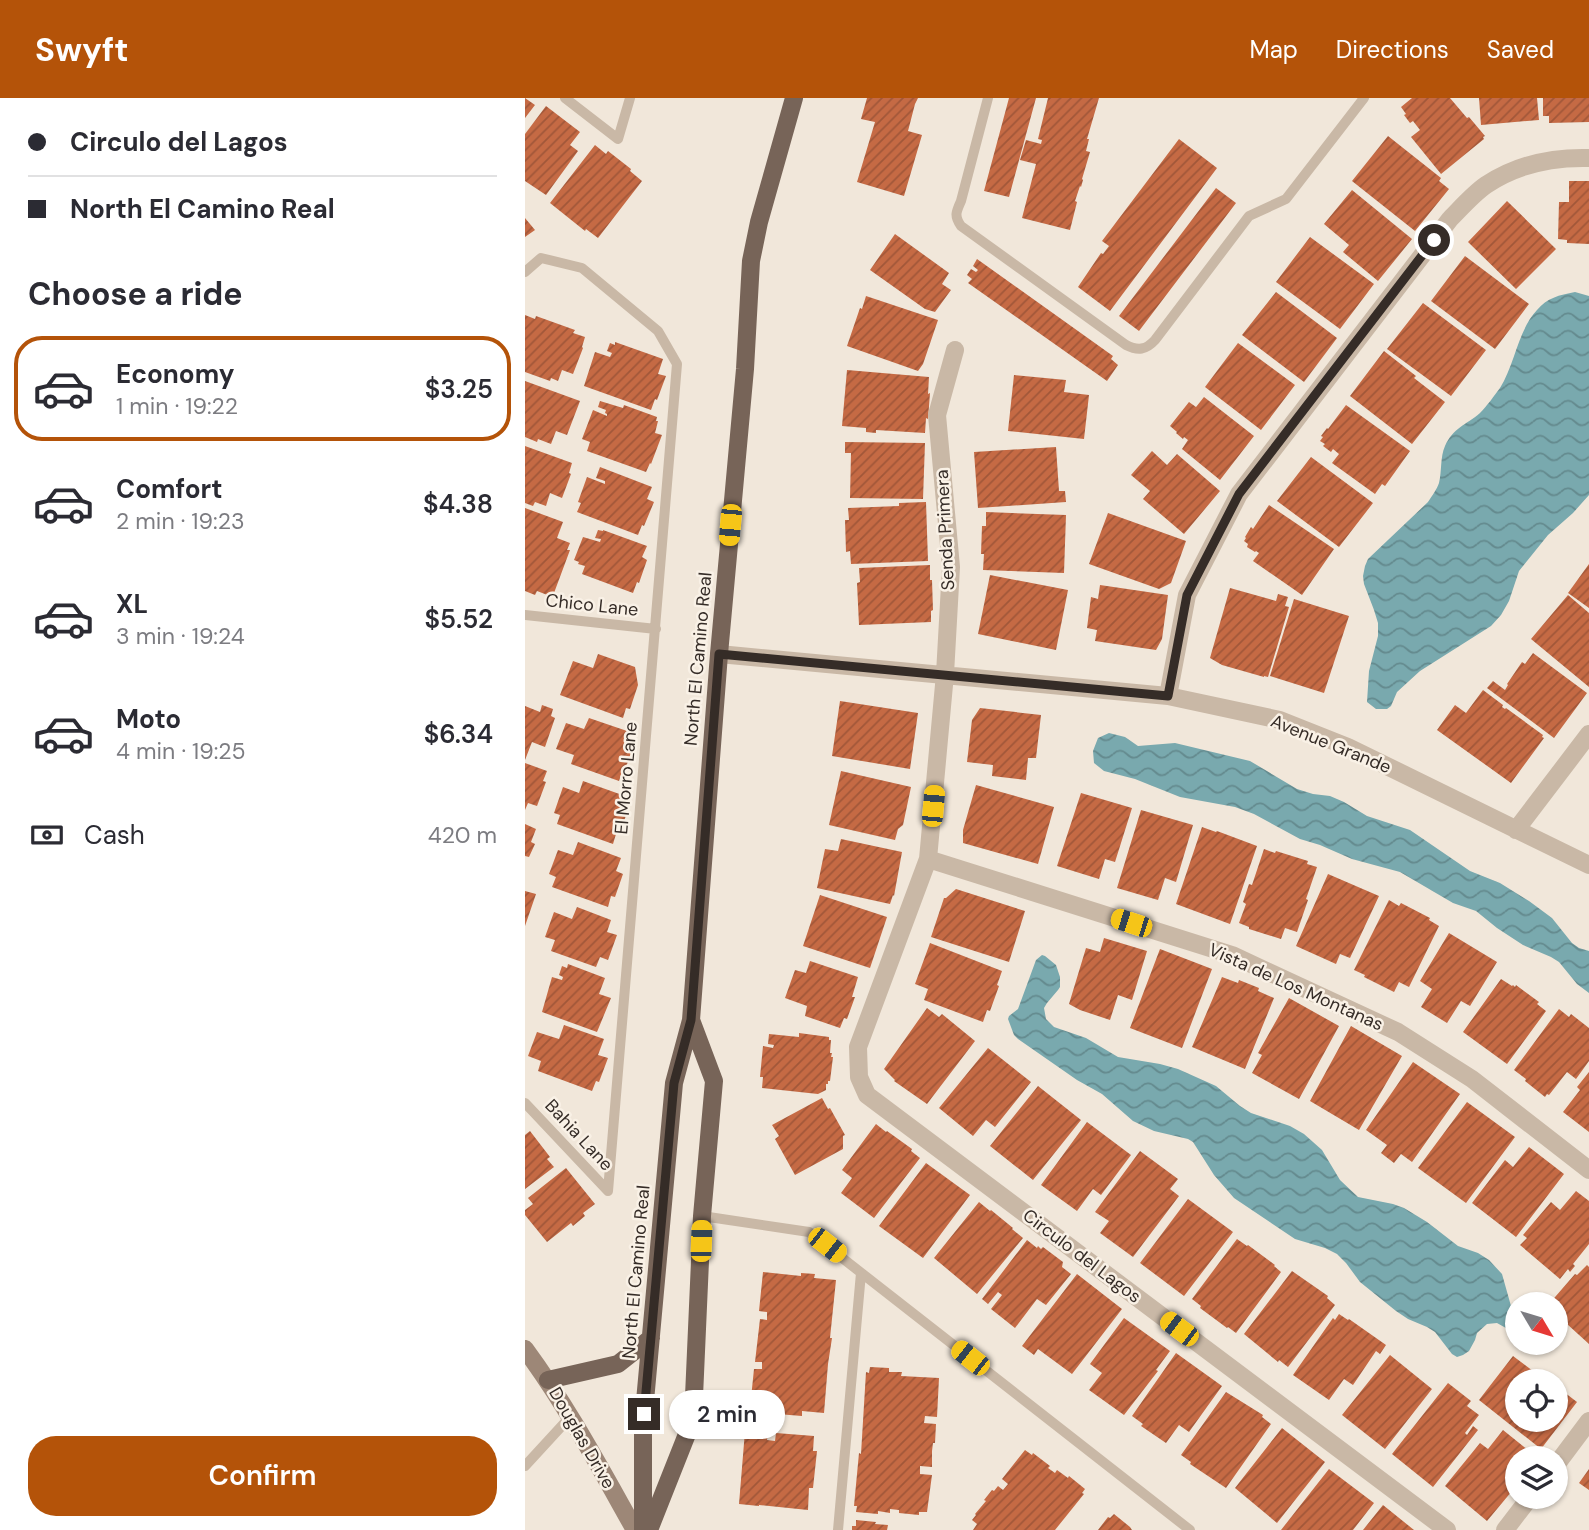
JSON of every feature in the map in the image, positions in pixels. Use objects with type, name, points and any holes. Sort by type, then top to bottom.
[{"type":"main road","name":"North El Camino Real","points":[[643,1530],[643,1423],[674,1083],[691,1020],[719,654],[745,369],[751,261],[759,222],[794,98]]},
{"type":"main road","name":"North El Camino Real","points":[[649,1530],[694,1419],[702,1216],[714,1081],[691,1020]]},
{"type":"main road","points":[[548,1380],[618,1364],[651,1338]]},
{"type":"main road","name":"Douglas Drive","points":[[525,1349],[577,1426],[635,1530]]},
{"type":"street","points":[[1168,696],[1187,595],[1239,494],[1450,219],[1484,186],[1518,168],[1567,157],[1589,158]]},
{"type":"street","name":"Senda Primera","points":[[859,1077],[858,1047],[928,859],[945,674],[951,567],[937,415],[955,350]]},
{"type":"street","name":"Avenue Grande","points":[[719,654],[1168,696],[1280,720],[1348,747],[1589,865]]},
{"type":"street","points":[[1516,830],[1589,734]]},
{"type":"street","name":"Vista de Los Montanas","points":[[928,859],[1232,955],[1398,1032],[1472,1079],[1589,1170]]},
{"type":"street","name":"Circulo del Lagos","points":[[859,1077],[867,1095],[1447,1530]]},
{"type":"street","points":[[1568,1449],[1589,1422]]},
{"type":"street","points":[[1505,1530],[1521,1509]]},
{"type":"lane","points":[[565,98],[618,139],[630,98]]},
{"type":"lane","points":[[988,98],[956,220],[1126,345],[1142,350],[1155,340],[1249,216],[1286,199],[1364,98]]},
{"type":"lane","name":"El Morro Lane","points":[[525,272],[541,258],[582,268],[658,331],[677,364],[608,1191]]},
{"type":"lane","name":"Chico Lane","points":[[525,615],[656,629]]},
{"type":"lane","name":"Bahia Lane","points":[[525,1103],[608,1191]]},
{"type":"lane","points":[[702,1216],[809,1232],[1190,1530]]},
{"type":"lane","points":[[838,1530],[861,1273]]},
{"type":"lane","points":[[525,1466],[570,1417]]},
{"type":"water","points":[[1575,292],[1589,296],[1589,495],[1548,535],[1519,571],[1509,601],[1491,626],[1420,671],[1397,692],[1387,709],[1376,709],[1367,702],[1369,671],[1378,636],[1378,623],[1364,584],[1363,576],[1368,559],[1428,502],[1439,483],[1442,455],[1448,440],[1480,413],[1500,388],[1531,318],[1549,300]]},
{"type":"water","points":[[1109,733],[1125,737],[1138,746],[1175,743],[1250,761],[1297,789],[1330,796],[1367,816],[1410,830],[1470,871],[1500,883],[1529,901],[1552,918],[1572,943],[1589,951],[1589,993],[1577,984],[1559,962],[1523,945],[1476,911],[1453,903],[1400,872],[1352,859],[1300,839],[1254,814],[1235,807],[1180,797],[1135,779],[1104,771],[1094,763],[1093,751],[1098,738]]},
{"type":"water","points":[[1042,955],[1045,956],[1056,965],[1060,977],[1060,987],[1044,1008],[1046,1019],[1054,1027],[1086,1038],[1118,1057],[1178,1069],[1216,1086],[1251,1113],[1290,1126],[1304,1134],[1322,1150],[1340,1180],[1358,1197],[1404,1208],[1458,1246],[1489,1260],[1502,1274],[1507,1292],[1505,1328],[1497,1323],[1487,1324],[1477,1333],[1469,1351],[1457,1357],[1435,1332],[1396,1311],[1360,1282],[1337,1254],[1295,1239],[1234,1198],[1214,1175],[1193,1142],[1154,1131],[1133,1121],[1102,1094],[1018,1039],[1008,1019],[1018,1009],[1036,960]]},
{"type":"building","points":[[525,98],[535,105],[525,118]]},
{"type":"building","points":[[867,98],[918,98],[908,131],[922,135],[904,196],[857,182],[875,122],[861,119]]},
{"type":"building","points":[[1009,98],[1036,98],[1009,197],[984,191]]},
{"type":"building","points":[[1048,98],[1099,98],[1087,139],[1086,151],[1090,152],[1075,201],[1077,202],[1070,230],[1022,218],[1036,164],[1020,160],[1026,140],[1041,144],[1042,140],[1038,139]]},
{"type":"building","points":[[1412,98],[1450,98],[1485,136],[1484,139],[1441,174],[1411,137],[1420,130],[1413,121],[1410,123],[1401,107]]},
{"type":"building","points":[[1479,98],[1537,98],[1539,120],[1481,125]]},
{"type":"building","points":[[1543,98],[1589,98],[1589,122],[1549,123],[1549,116],[1543,116]]},
{"type":"building","points":[[546,106],[580,132],[570,145],[578,151],[546,195],[525,181],[525,134]]},
{"type":"building","points":[[1388,136],[1441,178],[1439,181],[1449,189],[1415,231],[1352,181]]},
{"type":"building","points":[[1179,139],[1217,168],[1110,311],[1078,287],[1101,253],[1109,246],[1102,241]]},
{"type":"building","points":[[595,145],[606,154],[608,151],[642,181],[598,238],[550,203]]},
{"type":"building","points":[[1569,181],[1589,181],[1589,244],[1567,243],[1567,240],[1558,239],[1559,202],[1569,202]]},
{"type":"building","points":[[1216,188],[1236,203],[1139,331],[1119,316]]},
{"type":"building","points":[[1352,190],[1412,239],[1378,281],[1343,252],[1349,245],[1324,224]]},
{"type":"building","points":[[1507,201],[1556,249],[1516,289],[1468,242]]},
{"type":"building","points":[[525,218],[535,230],[525,237]]},
{"type":"building","points":[[895,234],[949,273],[942,284],[951,290],[935,312],[925,309],[870,270]]},
{"type":"building","points":[[1310,237],[1374,284],[1340,329],[1276,282]]},
{"type":"building","points":[[1465,256],[1529,304],[1495,349],[1431,301]]},
{"type":"building","points":[[977,259],[1113,356],[1111,359],[1118,365],[1107,381],[968,283],[972,279],[967,275],[971,269],[976,272],[978,270],[973,266]]},
{"type":"building","points":[[1276,292],[1337,338],[1304,382],[1242,335]]},
{"type":"building","points":[[866,296],[938,320],[918,371],[847,346]]},
{"type":"building","points":[[1423,303],[1486,350],[1451,396],[1387,349]]},
{"type":"building","points":[[525,315],[535,319],[536,316],[575,330],[573,333],[585,337],[573,374],[562,370],[558,381],[551,378],[550,381],[525,372]]},
{"type":"building","points":[[615,342],[663,359],[658,374],[666,376],[651,410],[584,386],[595,352],[610,357],[612,353],[607,351],[610,343],[615,345]]},
{"type":"building","points":[[1238,343],[1295,385],[1261,430],[1205,387]]},
{"type":"building","points":[[1384,351],[1445,402],[1412,444],[1350,396]]},
{"type":"building","points":[[847,370],[929,377],[928,394],[930,393],[925,433],[876,430],[876,433],[866,432],[866,428],[842,426]]},
{"type":"building","points":[[1014,375],[1066,380],[1064,392],[1089,395],[1084,439],[1008,431]]},
{"type":"building","points":[[525,381],[580,401],[567,435],[556,431],[551,444],[525,437]]},
{"type":"building","points":[[1204,397],[1254,436],[1220,480],[1182,449],[1188,440],[1184,437],[1183,439],[1170,426],[1189,402],[1196,407]]},
{"type":"building","points":[[600,401],[623,408],[624,405],[657,417],[655,433],[662,435],[646,472],[587,451],[590,442],[582,439],[593,410],[607,416],[606,410],[598,407]]},
{"type":"building","points":[[1346,405],[1410,451],[1385,486],[1382,484],[1375,494],[1332,463],[1339,454],[1333,449],[1331,452],[1320,441],[1323,437],[1321,436]]},
{"type":"building","points":[[845,442],[925,443],[923,499],[850,498],[851,453],[845,453]]},
{"type":"building","points":[[525,446],[572,463],[562,498],[550,493],[546,506],[535,502],[533,506],[525,503]]},
{"type":"building","points":[[1056,447],[1059,491],[1065,491],[1066,502],[978,508],[974,452]]},
{"type":"building","points":[[1152,451],[1167,465],[1177,454],[1220,491],[1184,534],[1143,499],[1150,491],[1131,475]]},
{"type":"building","points":[[1311,457],[1373,503],[1339,547],[1277,501]]},
{"type":"building","points":[[600,467],[652,487],[647,499],[654,502],[638,535],[577,512],[587,477],[605,484],[605,481],[596,478]]},
{"type":"building","points":[[926,502],[928,561],[851,564],[850,551],[846,552],[845,520],[849,520],[848,508]]},
{"type":"building","points":[[1269,505],[1334,549],[1302,595],[1253,561],[1259,553],[1247,547],[1248,544],[1244,541],[1251,527],[1253,529]]},
{"type":"building","points":[[525,508],[563,522],[557,538],[570,543],[567,550],[570,550],[554,593],[551,592],[550,596],[537,591],[535,595],[525,591]]},
{"type":"building","points":[[986,512],[1066,515],[1064,573],[983,570],[982,526],[986,526]]},
{"type":"building","points":[[1108,513],[1186,541],[1171,583],[1159,589],[1089,564]]},
{"type":"building","points":[[598,530],[647,546],[642,557],[647,560],[633,593],[582,574],[585,566],[574,560],[583,537],[600,542],[601,539],[595,538]]},
{"type":"building","points":[[1589,564],[1589,608],[1568,593]]},
{"type":"building","points":[[930,565],[933,610],[931,622],[859,625],[859,568]]},
{"type":"building","points":[[990,575],[1068,590],[1056,650],[978,634]]},
{"type":"building","points":[[1100,585],[1168,595],[1162,639],[1156,650],[1095,641],[1097,630],[1087,628],[1091,597],[1098,599]]},
{"type":"building","points":[[1230,588],[1276,601],[1278,594],[1288,597],[1285,606],[1289,607],[1268,677],[1222,665],[1210,658]]},
{"type":"building","points":[[1568,595],[1589,613],[1589,687],[1531,639]]},
{"type":"building","points":[[1294,599],[1349,616],[1324,693],[1270,676]]},
{"type":"building","points":[[1533,653],[1587,693],[1554,738],[1487,688],[1493,681],[1505,690],[1522,662],[1525,664]]},
{"type":"building","points":[[598,654],[635,667],[638,685],[630,709],[626,708],[623,718],[560,695],[573,661],[593,668]]},
{"type":"building","points":[[1483,690],[1544,738],[1511,783],[1437,730],[1455,705],[1466,713]]},
{"type":"building","points":[[840,701],[918,713],[910,769],[832,756]]},
{"type":"building","points":[[542,705],[553,709],[551,716],[555,718],[545,747],[532,742],[525,760],[525,706],[540,712]]},
{"type":"building","points":[[980,708],[1041,715],[1036,758],[1028,758],[1026,780],[992,776],[993,765],[967,762],[972,720]]},
{"type":"building","points":[[589,718],[630,732],[626,744],[633,747],[619,781],[571,764],[574,755],[556,749],[566,723],[584,729]]},
{"type":"building","points":[[525,763],[547,771],[537,806],[528,803],[525,810]]},
{"type":"building","points":[[841,771],[911,787],[903,825],[898,829],[895,840],[829,825]]},
{"type":"building","points":[[583,781],[625,796],[621,807],[628,810],[613,844],[557,824],[560,815],[554,813],[563,787],[579,793]]},
{"type":"building","points":[[976,785],[1054,807],[1038,864],[963,843],[963,830]]},
{"type":"building","points":[[1081,793],[1132,808],[1115,862],[1105,859],[1099,879],[1057,866]]},
{"type":"building","points":[[1141,810],[1193,825],[1176,882],[1165,878],[1158,900],[1117,888]]},
{"type":"building","points":[[525,824],[536,829],[531,842],[535,844],[529,857],[525,856]]},
{"type":"building","points":[[1202,827],[1257,846],[1230,924],[1176,904]]},
{"type":"building","points":[[841,839],[902,852],[890,904],[817,888],[825,849],[838,851]]},
{"type":"building","points":[[578,842],[621,858],[616,871],[623,874],[615,897],[611,896],[608,907],[552,887],[556,877],[549,874],[558,850],[573,855]]},
{"type":"building","points":[[1264,849],[1308,861],[1307,864],[1317,867],[1297,932],[1285,928],[1281,939],[1239,923],[1249,884],[1252,885]]},
{"type":"building","points":[[1328,874],[1379,896],[1350,958],[1340,954],[1336,964],[1296,946]]},
{"type":"building","points":[[956,889],[1025,911],[1009,962],[931,937],[944,898]]},
{"type":"building","points":[[525,891],[536,894],[525,926]]},
{"type":"building","points":[[820,895],[887,917],[870,968],[803,946]]},
{"type":"building","points":[[1389,900],[1430,918],[1429,920],[1439,926],[1409,987],[1399,982],[1394,992],[1354,970]]},
{"type":"building","points":[[577,907],[611,920],[607,932],[617,935],[608,960],[600,957],[596,967],[551,951],[555,940],[545,937],[554,912],[572,919]]},
{"type":"building","points":[[1449,933],[1497,962],[1470,1006],[1461,1001],[1447,1023],[1421,1007],[1432,989],[1420,981]]},
{"type":"building","points":[[1104,938],[1147,951],[1132,1000],[1118,995],[1110,1020],[1069,1004],[1086,948],[1100,952]]},
{"type":"building","points":[[930,943],[1002,971],[990,1011],[987,1010],[983,1022],[924,1000],[928,989],[915,984]]},
{"type":"building","points":[[1160,949],[1212,969],[1182,1048],[1130,1028]]},
{"type":"building","points":[[810,961],[858,977],[852,997],[855,997],[847,1019],[844,1018],[840,1028],[805,1016],[807,1006],[785,998],[795,970],[806,973]]},
{"type":"building","points":[[568,964],[605,978],[599,994],[611,998],[597,1032],[542,1012],[552,977],[562,980],[563,977],[559,975],[562,966],[567,968]]},
{"type":"building","points":[[1222,977],[1259,988],[1258,991],[1274,998],[1245,1069],[1192,1047]]},
{"type":"building","points":[[1501,979],[1512,986],[1516,985],[1539,1002],[1537,1004],[1546,1011],[1507,1064],[1463,1032]]},
{"type":"building","points":[[1289,998],[1339,1026],[1299,1099],[1252,1073],[1262,1055],[1258,1053]]},
{"type":"building","points":[[927,1008],[939,1017],[942,1014],[975,1041],[927,1104],[894,1081],[884,1069]]},
{"type":"building","points":[[1559,1009],[1569,1017],[1571,1014],[1589,1028],[1589,1061],[1576,1079],[1567,1072],[1545,1097],[1514,1070]]},
{"type":"building","points":[[564,1025],[604,1039],[598,1055],[608,1058],[599,1082],[596,1081],[592,1091],[538,1071],[541,1061],[528,1056],[537,1032],[559,1039]]},
{"type":"building","points":[[1351,1026],[1402,1056],[1359,1130],[1310,1101]]},
{"type":"building","points":[[799,1033],[829,1037],[831,1040],[830,1053],[833,1057],[826,1090],[818,1094],[762,1088],[763,1077],[760,1077],[763,1046],[773,1048],[774,1045],[768,1044],[769,1034],[799,1037]]},
{"type":"building","points":[[988,1048],[1031,1082],[995,1127],[986,1120],[973,1136],[939,1108]]},
{"type":"building","points":[[1413,1062],[1460,1094],[1412,1162],[1401,1154],[1394,1163],[1381,1153],[1387,1145],[1366,1130]]},
{"type":"building","points":[[1589,1072],[1589,1132],[1563,1112],[1580,1090],[1577,1087]]},
{"type":"building","points":[[1038,1086],[1081,1120],[1033,1180],[990,1146]]},
{"type":"building","points":[[822,1098],[845,1135],[843,1149],[795,1175],[775,1139],[779,1136],[772,1125]]},
{"type":"building","points":[[1467,1102],[1515,1137],[1466,1203],[1418,1168]]},
{"type":"building","points":[[1087,1122],[1131,1155],[1101,1195],[1093,1189],[1077,1211],[1041,1185]]},
{"type":"building","points":[[876,1124],[912,1149],[920,1158],[874,1218],[841,1193],[852,1178],[842,1170]]},
{"type":"building","points":[[530,1131],[550,1157],[547,1159],[554,1167],[525,1189],[525,1135]]},
{"type":"building","points":[[1529,1147],[1564,1174],[1516,1237],[1472,1203],[1505,1160],[1513,1167]]},
{"type":"building","points":[[1140,1151],[1178,1179],[1170,1189],[1179,1196],[1133,1257],[1100,1233],[1109,1221],[1095,1212]]},
{"type":"building","points":[[926,1163],[970,1195],[923,1258],[879,1226]]},
{"type":"building","points":[[566,1168],[595,1204],[583,1213],[585,1216],[573,1226],[571,1223],[547,1242],[525,1215],[525,1210],[533,1204],[528,1198]]},
{"type":"building","points":[[1576,1191],[1589,1201],[1589,1244],[1573,1264],[1575,1266],[1570,1272],[1568,1269],[1560,1279],[1520,1245],[1527,1238],[1523,1235],[1551,1202],[1560,1210]]},
{"type":"building","points":[[1188,1199],[1233,1232],[1184,1296],[1140,1263]]},
{"type":"building","points":[[979,1202],[1023,1238],[977,1294],[934,1258]]},
{"type":"building","points":[[1237,1239],[1281,1272],[1236,1333],[1200,1308],[1192,1299]]},
{"type":"building","points":[[1027,1240],[1037,1248],[1043,1247],[1063,1262],[1062,1267],[1071,1274],[1046,1305],[1037,1299],[1015,1328],[991,1309],[1002,1295],[998,1292],[988,1304],[982,1299]]},
{"type":"building","points":[[1587,1265],[1589,1267],[1589,1344],[1568,1325],[1568,1292],[1559,1292],[1575,1274]]},
{"type":"building","points":[[1292,1271],[1328,1296],[1335,1305],[1288,1367],[1244,1334]]},
{"type":"building","points":[[763,1272],[801,1276],[801,1273],[815,1274],[814,1278],[836,1280],[824,1413],[802,1411],[802,1416],[765,1413],[765,1409],[750,1408],[754,1369],[762,1369],[762,1362],[755,1362],[760,1319],[767,1320],[767,1312],[759,1311]]},
{"type":"building","points":[[1077,1274],[1122,1309],[1072,1374],[1038,1349],[1034,1355],[1022,1346]]},
{"type":"building","points":[[1339,1314],[1386,1345],[1380,1354],[1376,1351],[1353,1385],[1344,1379],[1329,1400],[1293,1375],[1333,1318],[1335,1320]]},
{"type":"building","points":[[1124,1318],[1170,1351],[1124,1415],[1089,1390],[1102,1373],[1090,1364]]},
{"type":"building","points":[[1176,1353],[1222,1386],[1189,1432],[1179,1425],[1166,1443],[1141,1426],[1143,1424],[1132,1416]]},
{"type":"building","points":[[1390,1355],[1432,1389],[1385,1449],[1342,1415]]},
{"type":"building","points":[[1513,1356],[1530,1369],[1505,1369],[1505,1421],[1479,1400]]},
{"type":"building","points":[[870,1367],[889,1368],[889,1372],[902,1372],[901,1376],[939,1378],[937,1417],[925,1416],[924,1423],[936,1424],[935,1443],[932,1467],[920,1466],[920,1474],[932,1475],[927,1512],[919,1512],[919,1515],[890,1509],[890,1513],[856,1512],[857,1506],[854,1506],[859,1453],[861,1454],[866,1372],[869,1373]]},
{"type":"building","points":[[1448,1383],[1471,1401],[1467,1406],[1479,1415],[1465,1433],[1467,1435],[1473,1426],[1478,1430],[1433,1487],[1392,1454]]},
{"type":"building","points":[[1226,1392],[1263,1415],[1271,1424],[1226,1488],[1181,1455]]},
{"type":"building","points":[[1568,1395],[1577,1402],[1568,1414]]},
{"type":"building","points":[[1282,1428],[1325,1462],[1277,1523],[1235,1488]]},
{"type":"building","points":[[1503,1430],[1523,1446],[1505,1446],[1505,1499],[1487,1521],[1445,1486],[1480,1443],[1488,1449]]},
{"type":"building","points":[[745,1431],[768,1433],[767,1440],[775,1441],[776,1433],[814,1436],[813,1451],[817,1451],[813,1488],[809,1488],[808,1510],[739,1504]]},
{"type":"building","points":[[1519,1432],[1554,1432],[1543,1446],[1537,1446]]},
{"type":"building","points":[[1025,1450],[1050,1466],[1048,1468],[1055,1473],[1057,1470],[1068,1478],[1069,1476],[1085,1489],[1082,1493],[1084,1494],[1055,1530],[973,1530],[977,1524],[972,1520],[986,1501],[984,1500],[998,1486],[1003,1490],[1008,1484],[1002,1479]]},
{"type":"building","points":[[1329,1469],[1374,1503],[1353,1530],[1281,1530]]},
{"type":"building","points":[[1589,1469],[1589,1490],[1579,1483]]},
{"type":"building","points":[[1383,1505],[1414,1530],[1363,1530]]},
{"type":"building","points":[[1114,1514],[1132,1530],[1098,1530],[1108,1517]]},
{"type":"building","points":[[856,1520],[888,1525],[887,1530],[852,1530],[852,1526],[856,1526]]},
{"type":"route","points":[[644,1414],[674,1083],[691,1020],[719,654],[1168,696],[1187,595],[1239,494],[1434,240]]}]
